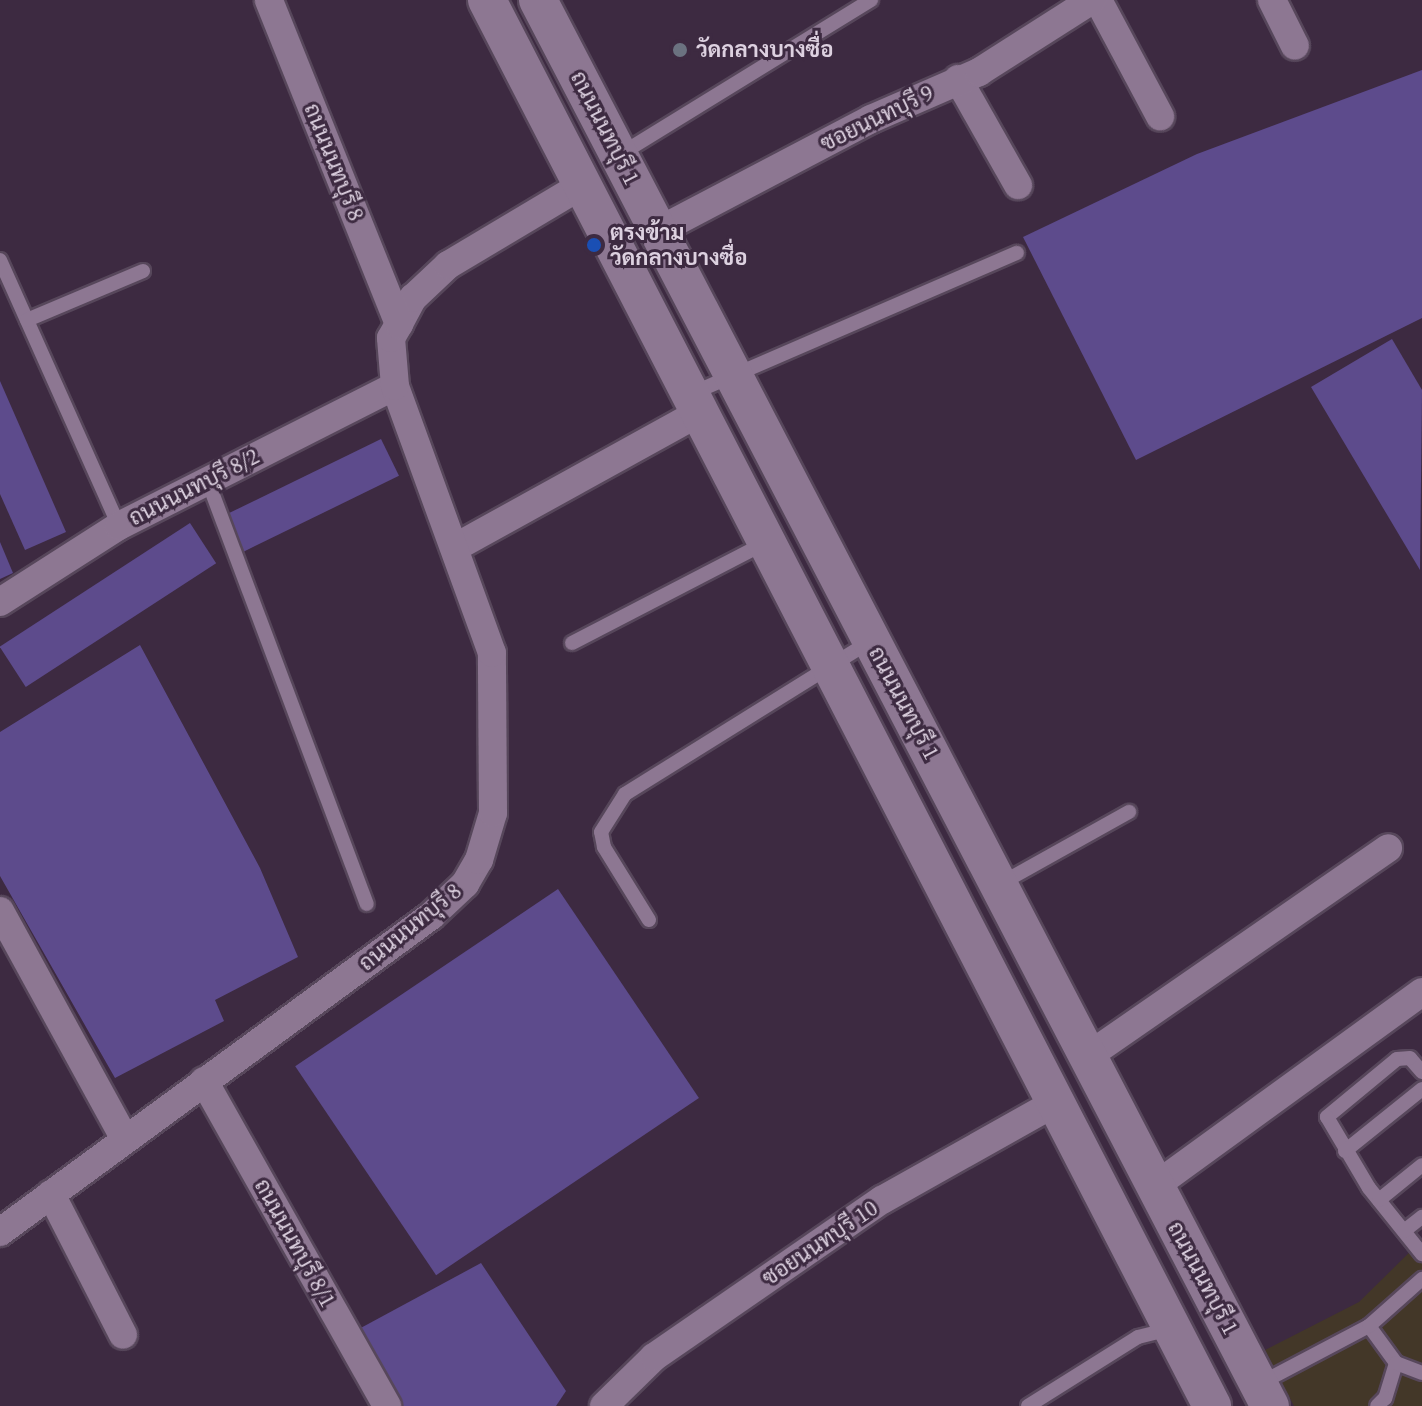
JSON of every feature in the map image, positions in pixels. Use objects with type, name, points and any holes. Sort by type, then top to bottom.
[{"type":"main road","points":[[487,0],[1053,1104],[1212,1406]]},
{"type":"main road","name":"ถนนนนทบุรี 1","points":[[538,0],[1264,1395]]},
{"type":"street","name":"ถนนนนทบุรี 8","points":[[269,0],[399,324]]},
{"type":"street","name":"ซอยนนทบุรี 9","points":[[658,231],[958,79],[979,72],[1095,0]]},
{"type":"street","points":[[1095,0],[1160,116]]},
{"type":"street","points":[[1272,0],[1295,46]]},
{"type":"street","points":[[958,79],[1018,185]]},
{"type":"street","name":"ถนนนนทบุรี 8","points":[[0,1232],[431,916],[465,884],[479,860],[493,813],[492,653],[395,386],[391,338],[413,298],[448,265],[582,185]]},
{"type":"street","name":"ถนนนนทบุรี 8/2","points":[[0,602],[119,526],[395,386]]},
{"type":"street","points":[[456,547],[694,404]]},
{"type":"street","points":[[1088,1056],[1388,848]]},
{"type":"street","points":[[0,911],[125,1139]]},
{"type":"street","points":[[1155,1186],[1422,992]]},
{"type":"street","name":"ถนนนนทบุรี 8/1","points":[[204,1081],[387,1406]]},
{"type":"street","name":"ซอยนนทบุรี 10","points":[[604,1406],[654,1357],[882,1200],[1053,1104]]},
{"type":"street","points":[[51,1194],[123,1335]]},
{"type":"lane","points":[[619,155],[871,0]]},
{"type":"lane","points":[[694,404],[733,376],[1017,253]]},
{"type":"lane","points":[[0,260],[119,526]]},
{"type":"lane","points":[[27,320],[143,271]]},
{"type":"lane","points":[[207,479],[367,904]]},
{"type":"lane","points":[[572,643],[765,543]]},
{"type":"lane","points":[[649,920],[604,847],[601,832],[625,794],[828,665],[872,641]]},
{"type":"lane","points":[[999,885],[1129,812]]},
{"type":"lane","points":[[1422,1072],[1410,1058],[1397,1059],[1329,1112],[1327,1121],[1379,1200],[1422,1254]]},
{"type":"lane","points":[[1345,1151],[1422,1089]]},
{"type":"lane","points":[[1379,1200],[1422,1165]]},
{"type":"lane","points":[[1404,1231],[1422,1217]]},
{"type":"lane","points":[[1264,1395],[1369,1326],[1422,1279]]},
{"type":"lane","points":[[1369,1326],[1396,1363],[1422,1373]]},
{"type":"lane","points":[[1028,1406],[1138,1337],[1171,1329]]},
{"type":"lane","points":[[1377,1406],[1388,1390],[1396,1363]]},
{"type":"shaded area","points":[[1422,1240],[1422,1406],[1294,1406],[1265,1350],[1359,1302]]},
{"type":"building","points":[[1422,70],[1422,318],[1136,460],[1023,237],[1197,154]]},
{"type":"building","points":[[1392,339],[1422,390],[1420,570],[1311,387]]},
{"type":"building","points":[[0,381],[66,532],[25,550],[0,494]]},
{"type":"building","points":[[381,439],[399,476],[243,552],[226,515]]},
{"type":"building","points":[[190,523],[216,563],[26,687],[0,646]]},
{"type":"building","points":[[0,542],[13,573],[0,579]]},
{"type":"building","points":[[140,645],[260,868],[298,957],[215,1000],[224,1021],[115,1078],[0,876],[0,732]]},
{"type":"building","points":[[558,889],[699,1098],[436,1275],[295,1066]]},
{"type":"building","points":[[481,1263],[566,1391],[556,1406],[399,1406],[357,1330]]},
{"type":"place","name":"วัดกลางบางซื่อ","points":[[680,50]]},
{"type":"place","name":"ตรงข้าม วัดกลางบางซื่อ","points":[[594,245]]}]
